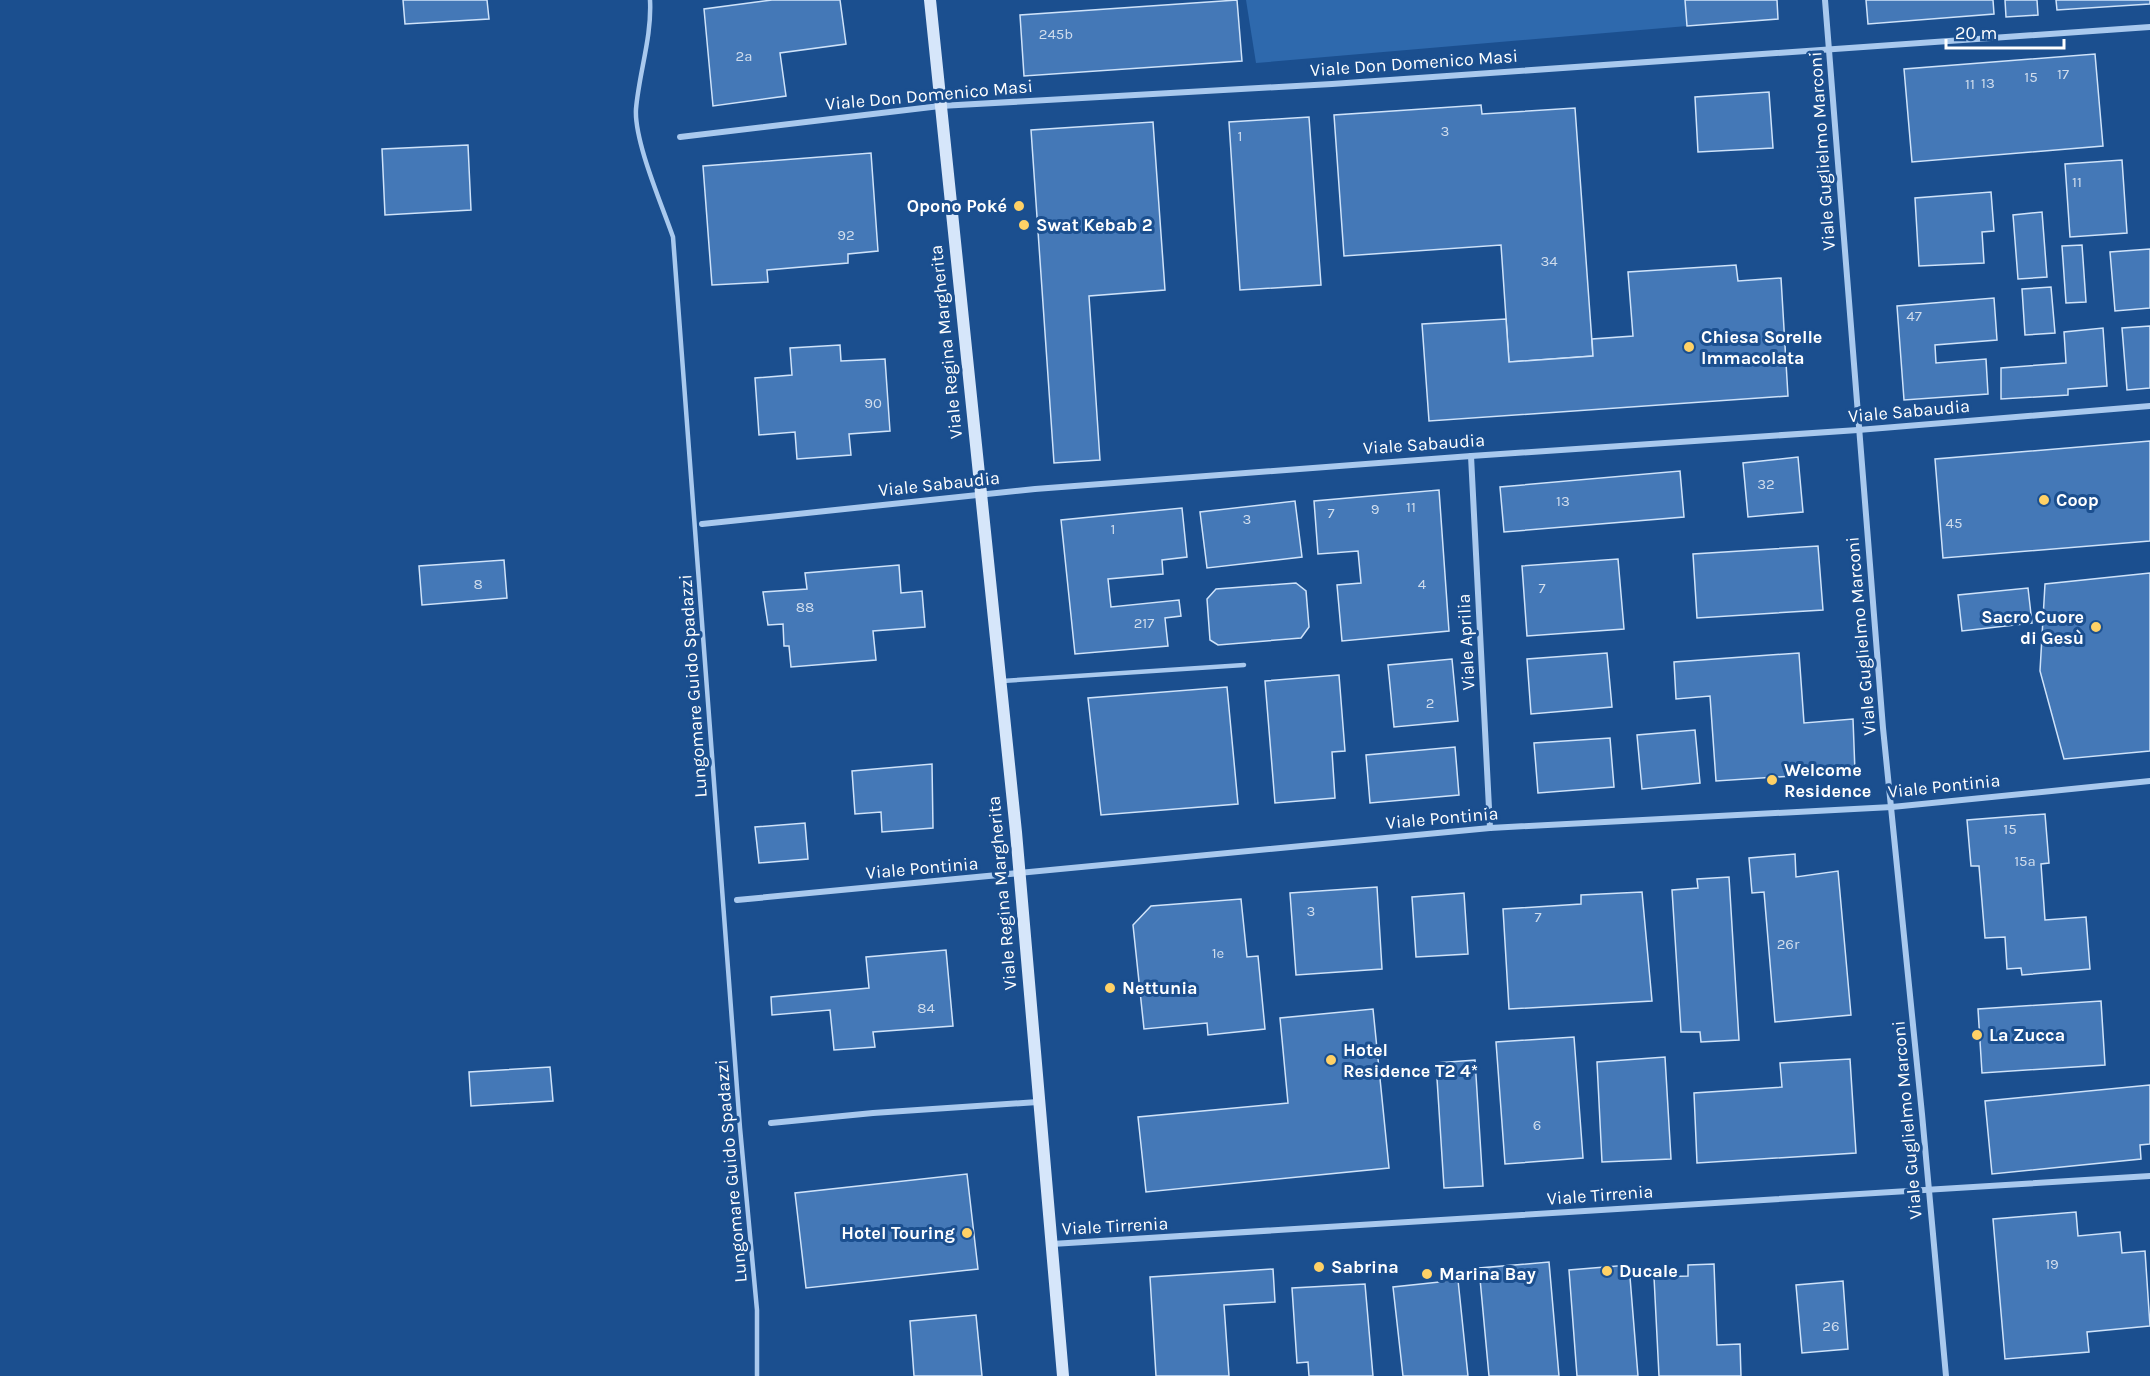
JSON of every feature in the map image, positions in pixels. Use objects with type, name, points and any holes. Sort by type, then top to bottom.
[{"type":"street","name":"Viale Regina Margherita","points":[[930,0],[1020,873],[1063,1376]]},
{"type":"street","name":"Viale Guglielmo Marconi","points":[[1825,0],[1883,728],[1947,1376]]},
{"type":"street","name":"Viale Don Domenico Masi","points":[[680,136],[940,106],[1344,84],[2150,27]]},
{"type":"street","name":"Viale Sabaudia","points":[[702,524],[980,494],[1471,456],[1858,430],[2150,406]]},
{"type":"street","name":"Viale Aprilia","points":[[1471,456],[1490,828]]},
{"type":"street","name":"Viale Pontinia","points":[[737,900],[1490,828],[1892,807],[2150,781]]},
{"type":"street","points":[[771,1123],[873,1113],[1038,1102]]},
{"type":"street","name":"Viale Tirrenia","points":[[1051,1245],[2150,1176]]},
{"type":"lane","name":"Lungomare Guido Spadazzi","points":[[650,0],[651,17],[636,111],[639,137],[673,237],[740,1128],[757,1310],[757,1376]]},
{"type":"lane","points":[[1000,681],[1244,665]]},
{"type":"shaded area","points":[[1246,0],[1685,0],[1687,26],[1256,63]]},
{"type":"building","points":[[403,0],[487,0],[489,19],[405,24]]},
{"type":"building","points":[[772,0],[840,0],[846,44],[780,53],[786,96],[713,106],[704,9]]},
{"type":"building","points":[[1237,0],[1242,61],[1024,76],[1020,15]]},
{"type":"building","points":[[1685,0],[1777,0],[1778,19],[1687,26]]},
{"type":"building","points":[[1866,0],[1993,0],[1994,14],[1868,24]]},
{"type":"building","points":[[2005,0],[2037,0],[2038,15],[2006,17]]},
{"type":"building","points":[[2056,0],[2150,0],[2150,4],[2057,10]]},
{"type":"building","points":[[2095,54],[2103,146],[1912,162],[1904,69]]},
{"type":"building","points":[[1769,92],[1773,148],[1698,152],[1695,97]]},
{"type":"building","points":[[1481,105],[1482,114],[1575,108],[1593,356],[1509,362],[1501,245],[1344,256],[1334,115]]},
{"type":"building","points":[[1309,117],[1321,285],[1240,290],[1229,122]]},
{"type":"building","points":[[1153,122],[1165,290],[1089,296],[1100,460],[1054,463],[1031,130]]},
{"type":"building","points":[[468,145],[471,210],[385,215],[382,149]]},
{"type":"building","points":[[871,153],[878,251],[848,254],[848,263],[767,270],[768,282],[712,285],[703,166]]},
{"type":"building","points":[[2122,160],[2127,233],[2070,237],[2065,164]]},
{"type":"building","points":[[1991,192],[1994,231],[1982,232],[1984,263],[1919,266],[1915,198]]},
{"type":"building","points":[[2042,212],[2047,277],[2018,279],[2013,215]]},
{"type":"building","points":[[2082,245],[2086,302],[2066,303],[2062,246]]},
{"type":"building","points":[[2150,249],[2150,308],[2115,311],[2110,252]]},
{"type":"building","name":"Chiesa Sorelle Immacolata","points":[[1736,265],[1738,281],[1781,278],[1788,396],[1429,421],[1422,324],[1506,319],[1509,362],[1593,356],[1592,339],[1633,336],[1628,272]]},
{"type":"building","points":[[2051,287],[2055,333],[2025,335],[2022,289]]},
{"type":"building","points":[[1994,298],[1997,340],[1935,345],[1936,363],[1986,359],[1988,394],[1904,400],[1897,306]]},
{"type":"building","points":[[2150,326],[2150,388],[2127,390],[2122,328]]},
{"type":"building","points":[[2103,328],[2107,386],[2068,389],[2068,395],[2001,399],[2001,368],[2066,363],[2064,332]]},
{"type":"building","points":[[840,345],[841,361],[885,359],[890,431],[849,434],[851,455],[797,459],[795,432],[759,435],[755,378],[792,375],[790,348]]},
{"type":"building","name":"Coop","points":[[2150,441],[2150,541],[1943,558],[1935,459]]},
{"type":"building","points":[[1798,457],[1803,512],[1748,517],[1743,463]]},
{"type":"building","points":[[1680,471],[1684,517],[1504,532],[1500,487]]},
{"type":"building","points":[[1439,490],[1449,631],[1342,641],[1337,585],[1361,583],[1358,551],[1318,554],[1314,501]]},
{"type":"building","points":[[1295,501],[1302,557],[1207,568],[1200,512]]},
{"type":"building","points":[[1182,508],[1187,557],[1162,560],[1163,574],[1108,579],[1111,607],[1179,600],[1181,616],[1165,618],[1168,646],[1075,654],[1061,520]]},
{"type":"building","points":[[1818,546],[1823,610],[1697,618],[1693,554]]},
{"type":"building","points":[[1618,559],[1624,629],[1527,636],[1522,566]]},
{"type":"building","points":[[504,560],[507,598],[422,605],[419,566]]},
{"type":"building","points":[[899,565],[901,593],[922,591],[925,627],[873,631],[876,660],[791,667],[789,646],[784,646],[783,624],[768,625],[763,592],[807,589],[805,573]]},
{"type":"building","name":"Sacro Cuore di Gesù","points":[[2150,573],[2150,751],[2064,759],[2040,671],[2045,584]]},
{"type":"building","points":[[1296,583],[1306,591],[1309,627],[1301,638],[1218,645],[1210,640],[1207,599],[1216,589]]},
{"type":"building","points":[[2028,588],[2032,623],[1962,631],[1958,595]]},
{"type":"building","points":[[1607,653],[1612,707],[1531,714],[1527,659]]},
{"type":"building","points":[[1799,653],[1804,723],[1853,719],[1855,772],[1716,781],[1710,696],[1676,699],[1674,662]]},
{"type":"building","points":[[1452,659],[1458,721],[1394,727],[1388,665]]},
{"type":"building","points":[[1339,675],[1345,751],[1332,752],[1335,798],[1275,803],[1265,681]]},
{"type":"building","points":[[1227,687],[1238,804],[1101,815],[1088,698]]},
{"type":"building","points":[[1695,730],[1700,783],[1642,789],[1637,735]]},
{"type":"building","points":[[1610,738],[1614,787],[1538,793],[1534,743]]},
{"type":"building","points":[[1455,747],[1459,795],[1370,803],[1366,755]]},
{"type":"building","points":[[932,764],[933,828],[882,832],[881,812],[855,814],[852,771]]},
{"type":"building","points":[[2045,814],[2049,863],[2041,864],[2045,920],[2086,917],[2090,969],[2022,975],[2021,968],[2007,969],[2005,937],[1985,938],[1979,866],[1971,866],[1967,820]]},
{"type":"building","points":[[805,823],[808,859],[759,863],[755,827]]},
{"type":"building","points":[[1795,854],[1796,877],[1838,871],[1851,1015],[1775,1022],[1764,892],[1752,893],[1749,858]]},
{"type":"building","points":[[1729,877],[1739,1040],[1701,1042],[1700,1032],[1681,1032],[1672,890],[1698,888],[1697,879]]},
{"type":"building","points":[[1377,887],[1382,969],[1296,975],[1290,893]]},
{"type":"building","points":[[1642,892],[1652,1001],[1509,1009],[1503,909],[1581,904],[1581,895]]},
{"type":"building","points":[[1464,893],[1468,954],[1416,957],[1412,897]]},
{"type":"building","points":[[1241,899],[1247,957],[1258,956],[1265,1029],[1208,1035],[1207,1023],[1144,1029],[1133,925],[1151,906]]},
{"type":"building","points":[[946,950],[953,1026],[873,1032],[875,1047],[834,1050],[830,1010],[772,1015],[771,997],[869,988],[866,957]]},
{"type":"building","points":[[2101,1001],[2105,1065],[1982,1073],[1978,1009]]},
{"type":"building","name":"Hotel Residence T2 4*","points":[[1373,1009],[1389,1168],[1146,1192],[1138,1117],[1288,1103],[1280,1018]]},
{"type":"building","points":[[1574,1037],[1583,1158],[1505,1164],[1496,1042]]},
{"type":"building","points":[[1665,1057],[1671,1159],[1602,1162],[1597,1062]]},
{"type":"building","points":[[1850,1059],[1856,1153],[1697,1163],[1694,1093],[1782,1087],[1780,1063]]},
{"type":"building","points":[[1475,1060],[1483,1186],[1444,1188],[1436,1063]]},
{"type":"building","points":[[550,1067],[553,1101],[471,1106],[469,1072]]},
{"type":"building","points":[[2150,1085],[2150,1144],[2140,1145],[2141,1159],[1992,1174],[1985,1101]]},
{"type":"building","points":[[967,1174],[978,1269],[806,1288],[795,1193]]},
{"type":"building","points":[[2076,1212],[2078,1236],[2120,1232],[2122,1253],[2145,1251],[2150,1326],[2087,1332],[2089,1352],[2005,1359],[1993,1219]]},
{"type":"building","points":[[1549,1262],[1559,1376],[1489,1376],[1479,1268]]},
{"type":"building","points":[[1714,1264],[1717,1345],[1740,1344],[1741,1376],[1659,1376],[1654,1277],[1688,1276],[1688,1265]]},
{"type":"building","points":[[1629,1265],[1638,1376],[1577,1376],[1569,1270]]},
{"type":"building","points":[[1273,1269],[1275,1302],[1224,1305],[1229,1376],[1156,1376],[1150,1277]]},
{"type":"building","points":[[1458,1280],[1468,1376],[1403,1376],[1393,1287]]},
{"type":"building","points":[[1843,1281],[1848,1349],[1802,1353],[1796,1285]]},
{"type":"building","points":[[1365,1284],[1373,1376],[1309,1376],[1308,1362],[1297,1363],[1292,1288]]},
{"type":"building","points":[[976,1315],[982,1376],[914,1376],[910,1321]]},
{"type":"place","name":"Opono Poké","points":[[1019,206]]},
{"type":"place","name":"Swat Kebab 2","points":[[1024,225]]},
{"type":"place","name":"Chiesa Sorelle Immacolata","points":[[1689,347]]},
{"type":"place","name":"Coop","points":[[2044,500]]},
{"type":"place","name":"Sacro Cuore di Gesù","points":[[2096,627]]},
{"type":"place","name":"Welcome Residence","points":[[1772,780]]},
{"type":"place","name":"Nettunia","points":[[1110,988]]},
{"type":"place","name":"La Zucca","points":[[1977,1035]]},
{"type":"place","name":"Hotel Residence T2 4*","points":[[1331,1060]]},
{"type":"place","name":"Hotel Touring","points":[[967,1233]]},
{"type":"place","name":"Sabrina","points":[[1319,1267]]},
{"type":"place","name":"Ducale","points":[[1607,1271]]},
{"type":"place","name":"Marina Bay","points":[[1427,1274]]}]
